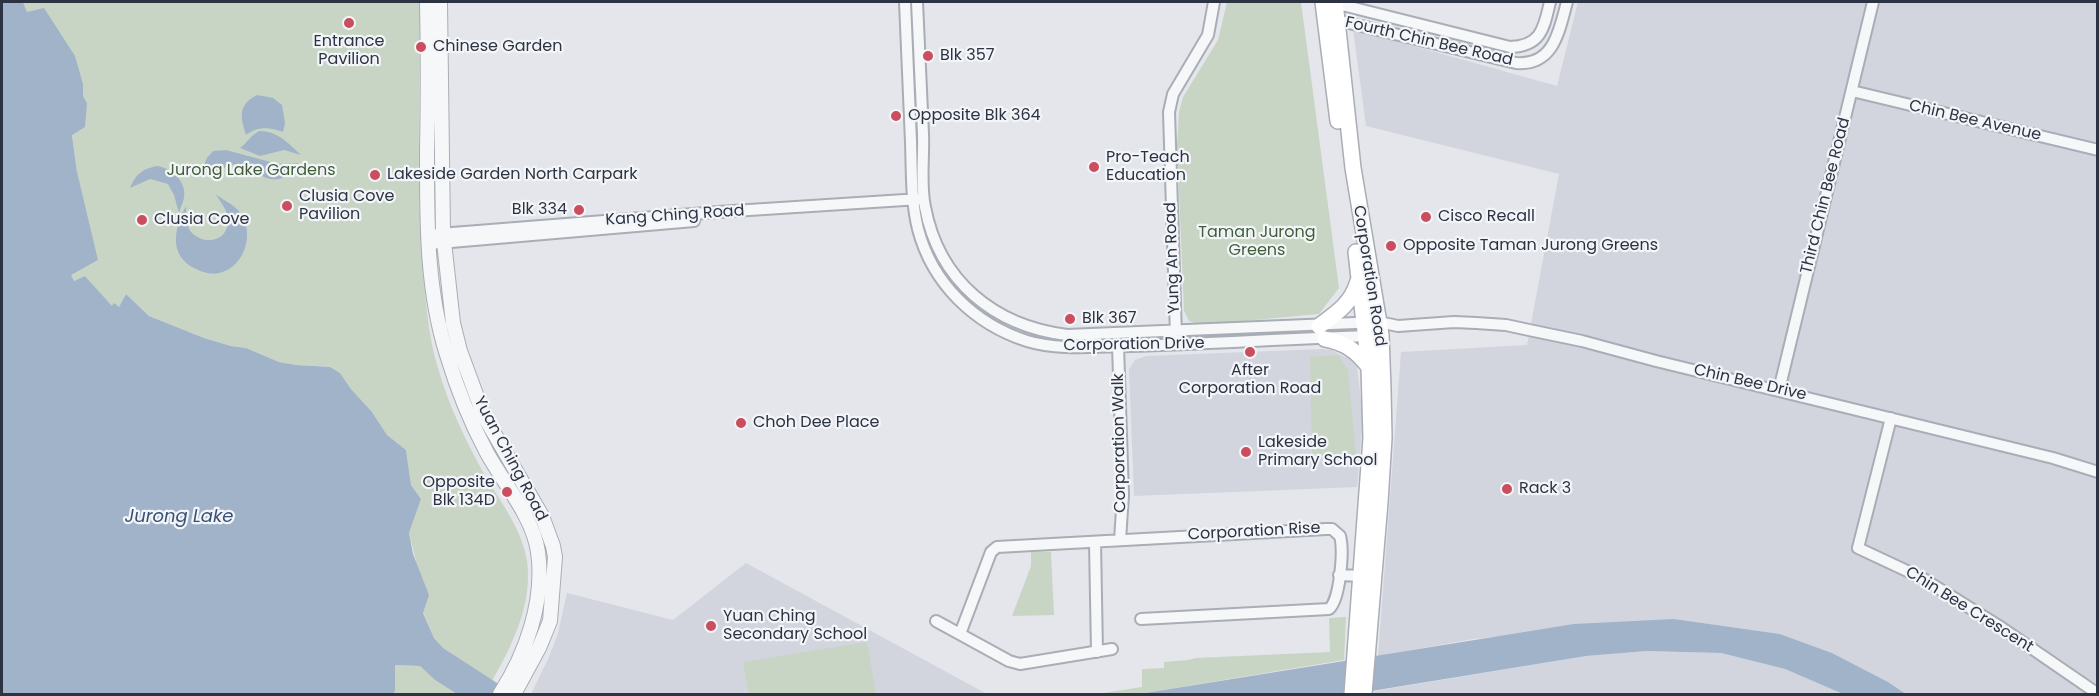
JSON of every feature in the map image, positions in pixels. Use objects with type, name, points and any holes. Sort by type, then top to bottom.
[{"type":"main road","name":"Corporation Road","points":[[1331,2],[1359,272],[1372,329],[1369,367],[1374,501],[1361,657],[1352,694]]},
{"type":"main road","name":"Corporation Road","points":[[1332,19],[1353,168],[1384,438],[1362,572],[1361,657],[1364,694]]},
{"type":"main road","points":[[1359,272],[1355,292],[1322,332],[1355,350],[1369,367]]},
{"type":"street","name":"Yuan Ching Road","points":[[428,2],[428,240],[470,420],[524,514],[538,549],[539,589],[534,615],[509,692]]},
{"type":"street","name":"Yuan Ching Road","points":[[440,2],[448,332]]},
{"type":"street","name":"Corporation Drive","points":[[905,2],[919,202],[939,249],[955,274],[985,306],[1008,320],[1048,333],[1066,335],[1176,331],[1322,332]]},
{"type":"street","name":"Corporation Drive","points":[[917,2],[924,160],[918,227],[927,256],[944,285],[961,303],[980,317],[1027,341],[1061,347],[1176,345],[1372,329]]},
{"type":"street","name":"Yung An Road","points":[[1176,345],[1169,112],[1173,94],[1208,35],[1214,2]]},
{"type":"street","name":"Fourth Chin Bee Road","points":[[1331,2],[1510,47],[1529,43],[1538,38],[1544,27],[1551,2]]},
{"type":"street","name":"Fourth Chin Bee Road","points":[[1332,19],[1516,63],[1528,63],[1538,60],[1552,47],[1559,35],[1567,2]]},
{"type":"street","name":"Third Chin Bee Road","points":[[1779,390],[1873,2]]},
{"type":"street","name":"Chin Bee Avenue","points":[[1852,91],[2097,150]]},
{"type":"street","name":"Kang Ching Road","points":[[428,240],[919,202]]},
{"type":"street","name":"Chin Bee Drive","points":[[1372,329],[1454,322],[1506,325],[1582,341],[2053,458],[2097,472]]},
{"type":"street","name":"Corporation Walk","points":[[1118,346],[1123,495],[1120,540]]},
{"type":"street","name":"Chin Bee Crescent","points":[[1891,418],[1858,548],[1922,578],[2002,628],[2097,694]]},
{"type":"street","name":"Corporation Rise","points":[[1120,540],[1332,529],[1340,536],[1336,600],[1329,609],[1141,619]]},
{"type":"street","points":[[960,634],[994,548],[1120,540]]},
{"type":"street","points":[[1095,542],[1097,652]]},
{"type":"street","points":[[1339,571],[1362,572]]},
{"type":"street","points":[[936,621],[1009,661],[1020,664],[1112,649]]},
{"type":"shaded area","points":[[1578,2],[2097,2],[2097,694],[1906,694],[1832,653],[1780,634],[1674,619],[1473,639],[1378,656],[1401,352],[1527,345],[1559,174],[1366,126],[1353,29],[1557,86]]},
{"type":"shaded area","name":"Lakeside Primary School","points":[[1331,350],[1345,357],[1356,358],[1363,417],[1357,487],[1134,496],[1129,369],[1135,360],[1146,356]]},
{"type":"shaded area","name":"Yuan Ching Secondary School","points":[[746,563],[987,694],[531,694],[558,633],[567,593],[673,620]]},
{"type":"shaded area","points":[[1647,651],[1721,653],[1785,669],[1843,694],[1374,694],[1375,691],[1586,656]]},
{"type":"green space","name":"Jurong Lake Gardens","points":[[23,2],[420,2],[421,236],[432,344],[442,381],[458,421],[483,472],[515,526],[527,561],[527,593],[524,608],[507,653],[492,681],[443,648],[434,638],[423,612],[418,569],[409,533],[421,499],[411,485],[406,450],[387,435],[372,412],[340,373],[330,367],[279,362],[246,348],[204,338],[149,316],[126,294],[119,307],[112,307],[85,276],[74,281],[70,275],[77,172],[72,134],[87,103],[83,96],[83,84],[27,12]]},
{"type":"green space","name":"Taman Jurong Greens","points":[[1227,2],[1301,2],[1339,288],[1319,314],[1201,325],[1189,321],[1184,311],[1177,145],[1179,112],[1183,97],[1218,40]]},
{"type":"green space","points":[[1338,355],[1348,370],[1356,455],[1312,456],[1310,357]]},
{"type":"green space","points":[[1031,552],[1051,552],[1054,615],[1012,616],[1031,566]]},
{"type":"green space","points":[[1346,617],[1344,660],[1139,694],[1097,694],[1142,687],[1142,669],[1164,668],[1164,662],[1196,658],[1330,652],[1329,618]]},
{"type":"green space","points":[[867,642],[876,694],[749,694],[743,662]]},
{"type":"green space","points":[[395,665],[420,666],[435,680],[457,694],[393,694]]},
{"type":"water","name":"Jurong Lake","points":[[2,2],[23,2],[27,12],[44,8],[75,56],[83,84],[83,96],[87,103],[85,127],[72,135],[77,172],[98,260],[71,275],[74,281],[85,276],[112,306],[114,303],[119,307],[126,294],[149,316],[204,338],[246,348],[279,362],[330,367],[340,373],[372,412],[387,435],[406,450],[411,485],[421,499],[409,533],[413,554],[429,595],[423,613],[434,638],[443,648],[514,694],[457,694],[435,680],[420,666],[395,665],[393,694],[2,694]]},
{"type":"water","points":[[257,95],[273,98],[282,105],[285,123],[283,132],[264,128],[246,135],[242,112],[246,103]]},
{"type":"water","points":[[259,131],[277,135],[301,155],[284,150],[260,156],[240,148]]},
{"type":"water","points":[[226,150],[278,164],[298,163],[290,173],[276,180],[238,165],[230,165],[214,171],[202,169],[213,151]]},
{"type":"water","points":[[157,166],[168,169],[177,176],[183,186],[184,198],[179,213],[168,184],[150,179],[130,188],[140,173]]},
{"type":"water","points":[[215,194],[238,210],[246,227],[247,237],[242,256],[236,263],[228,269],[213,274],[187,264],[177,249],[176,241],[186,206],[189,228],[197,237],[214,240],[223,234],[228,223],[227,215]]},
{"type":"water","points":[[1674,619],[1780,634],[1832,653],[1906,694],[1843,694],[1785,669],[1721,653],[1647,651],[1586,656],[1353,694],[1139,694],[1574,624]]},
{"type":"place","name":"Entrance Pavilion","points":[[349,23]]},
{"type":"place","name":"Chinese Garden","points":[[421,47]]},
{"type":"place","name":"Blk 357","points":[[928,56]]},
{"type":"place","name":"Opposite Blk 364","points":[[896,116]]},
{"type":"place","name":"Pro-Teach Education","points":[[1094,167]]},
{"type":"place","name":"Lakeside Garden North Carpark","points":[[375,175]]},
{"type":"place","name":"Clusia Cove Pavilion","points":[[287,206]]},
{"type":"place","name":"Blk 334","points":[[579,210]]},
{"type":"place","name":"Cisco Recall","points":[[1426,217]]},
{"type":"place","name":"Clusia Cove","points":[[142,220]]},
{"type":"place","name":"Opposite Taman Jurong Greens","points":[[1391,246]]},
{"type":"place","name":"Blk 367","points":[[1070,319]]},
{"type":"place","name":"After Corporation Road","points":[[1250,352]]},
{"type":"place","name":"Choh Dee Place","points":[[741,423]]},
{"type":"place","name":"Lakeside Primary School","points":[[1246,452]]},
{"type":"place","name":"Rack 3","points":[[1507,489]]},
{"type":"place","name":"Opposite Blk 134D","points":[[507,492]]},
{"type":"place","name":"Yuan Ching Secondary School","points":[[711,626]]}]
